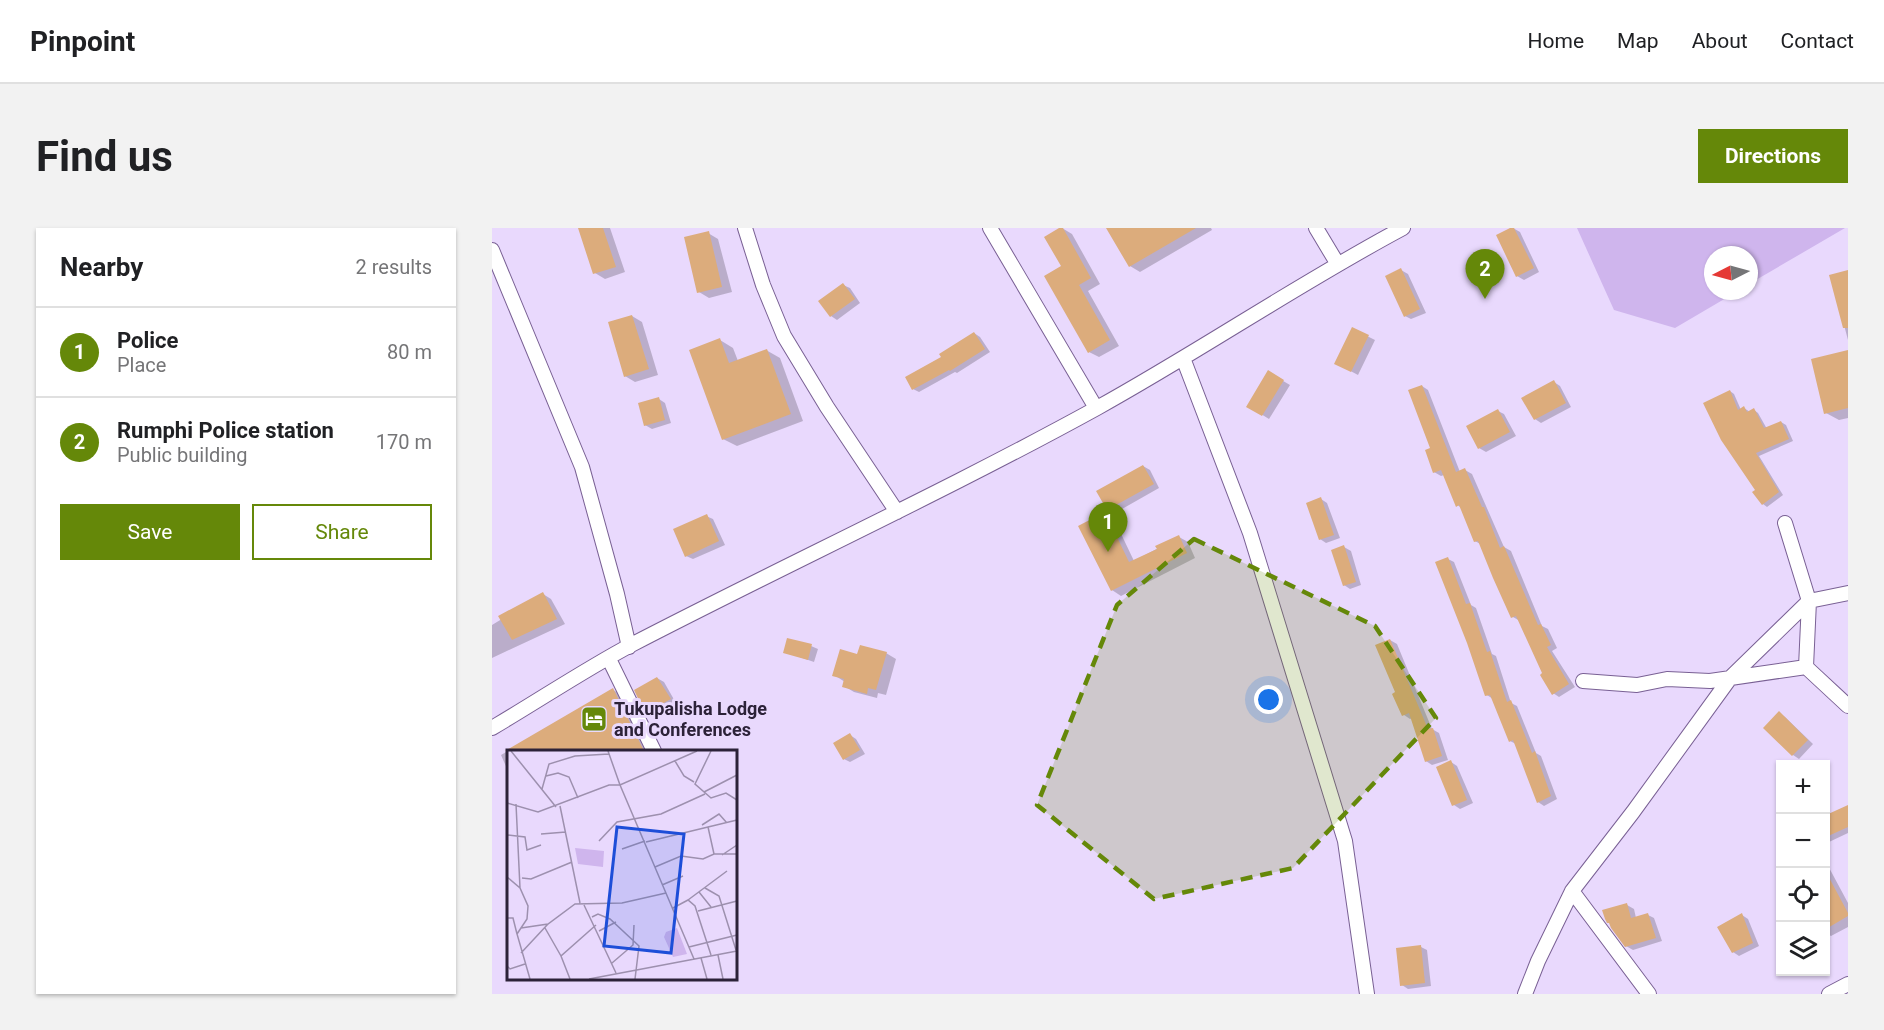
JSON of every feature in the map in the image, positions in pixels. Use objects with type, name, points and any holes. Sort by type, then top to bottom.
[{"type":"street","points":[[745,228],[763,285],[784,336],[827,407],[897,512]]},
{"type":"street","points":[[990,228],[1096,408]]},
{"type":"street","points":[[1316,228],[1337,263]]},
{"type":"street","points":[[492,728],[629,647],[897,512],[1096,408],[1183,358],[1337,263],[1403,228]]},
{"type":"street","points":[[492,250],[582,467],[629,647]]},
{"type":"street","points":[[1183,358],[1250,532],[1345,841],[1367,994]]},
{"type":"street","points":[[1785,523],[1809,601],[1806,667],[1848,706]]},
{"type":"street","points":[[1526,994],[1538,961],[1572,891],[1633,812],[1731,677],[1809,601],[1848,593]]},
{"type":"street","points":[[609,659],[654,750]]},
{"type":"street","points":[[1583,681],[1637,684],[1667,679],[1710,681],[1806,667]]},
{"type":"street","points":[[1572,891],[1649,994]]},
{"type":"street","points":[[1829,994],[1848,984]]},
{"type":"highlighted area","points":[[1194,539],[1375,626],[1436,718],[1293,868],[1154,899],[1037,805],[1117,605]]},
{"type":"shaded area","points":[[1577,228],[1845,228],[1758,279],[1758,246],[1704,246],[1704,300],[1723,300],[1675,328],[1614,310]]},
{"type":"building","points":[[578,228],[603,228],[616,267],[593,274]]},
{"type":"building","points":[[1063,228],[1091,278],[1079,285],[1110,340],[1088,353],[1044,276],[1061,266],[1044,237]]},
{"type":"building","points":[[1106,228],[1196,228],[1129,267]]},
{"type":"building","points":[[1514,228],[1534,268],[1516,277],[1496,235]]},
{"type":"building","points":[[709,231],[722,287],[697,293],[684,237]]},
{"type":"building","points":[[1401,268],[1420,309],[1404,317],[1385,276]]},
{"type":"building","points":[[1848,270],[1848,328],[1843,328],[1829,275]]},
{"type":"building","points":[[843,283],[855,299],[830,317],[818,301]]},
{"type":"building","points":[[632,315],[649,369],[624,377],[608,322]]},
{"type":"building","points":[[1352,327],[1369,335],[1351,372],[1334,364]]},
{"type":"building","points":[[974,332],[985,349],[950,371],[912,390],[905,377],[941,357],[939,354]]},
{"type":"building","points":[[720,338],[729,363],[767,349],[791,414],[722,440],[689,350]]},
{"type":"building","points":[[1848,350],[1848,408],[1824,414],[1811,359]]},
{"type":"building","points":[[1268,370],[1284,380],[1262,416],[1246,407]]},
{"type":"building","points":[[1554,380],[1566,403],[1534,420],[1521,398]]},
{"type":"building","points":[[1422,385],[1456,472],[1465,468],[1500,548],[1504,546],[1538,625],[1541,624],[1551,645],[1547,647],[1569,684],[1552,695],[1540,675],[1542,673],[1516,616],[1511,618],[1478,541],[1474,542],[1459,505],[1456,507],[1441,470],[1433,473],[1425,450],[1430,448],[1408,390]]},
{"type":"building","points":[[1730,390],[1738,410],[1744,406],[1747,412],[1754,408],[1764,428],[1781,421],[1789,439],[1756,453],[1779,492],[1762,505],[1752,492],[1755,490],[1721,440],[1703,403]]},
{"type":"building","points":[[659,397],[665,420],[644,426],[638,403]]},
{"type":"building","points":[[1498,409],[1510,432],[1478,449],[1466,426]]},
{"type":"building","points":[[1143,465],[1154,484],[1107,510],[1096,491]]},
{"type":"building","points":[[1321,497],[1334,535],[1319,540],[1306,503]]},
{"type":"building","points":[[1105,512],[1129,562],[1157,549],[1155,546],[1179,535],[1187,553],[1111,591],[1078,526]]},
{"type":"building","points":[[707,514],[719,541],[685,557],[673,529]]},
{"type":"building","points":[[1344,545],[1356,582],[1343,586],[1331,550]]},
{"type":"building","points":[[1448,557],[1466,604],[1470,603],[1487,652],[1490,651],[1507,702],[1511,700],[1532,753],[1535,751],[1551,796],[1537,803],[1513,740],[1509,742],[1490,695],[1485,696],[1435,562]]},
{"type":"building","points":[[543,592],[557,619],[512,640],[498,616]]},
{"type":"building","points":[[787,638],[812,644],[808,660],[783,653]]},
{"type":"building","points":[[1390,639],[1428,729],[1433,728],[1442,756],[1425,762],[1409,713],[1402,716],[1392,694],[1395,692],[1375,645]]},
{"type":"building","points":[[860,645],[887,652],[876,690],[868,688],[867,694],[842,687],[844,679],[832,676],[840,649],[857,654]]},
{"type":"building","points":[[657,677],[671,699],[645,713],[634,690]]},
{"type":"building","name":"Tukupalisha Lodge and Conferences","points":[[613,688],[644,750],[507,750],[505,751]]},
{"type":"building","points":[[1779,711],[1808,740],[1792,756],[1763,728]]},
{"type":"building","points":[[850,733],[860,750],[843,760],[833,743]]},
{"type":"building","points":[[1451,760],[1467,800],[1452,806],[1436,767]]},
{"type":"building","points":[[1848,805],[1848,827],[1830,835],[1830,813]]},
{"type":"building","points":[[1830,879],[1848,913],[1848,916],[1830,927]]},
{"type":"building","points":[[1627,903],[1631,918],[1648,913],[1656,938],[1625,947],[1607,923],[1602,910]]},
{"type":"building","points":[[1742,913],[1753,943],[1732,953],[1717,927]]},
{"type":"building","points":[[1421,945],[1425,983],[1400,986],[1396,948]]},
{"type":"place","name":"Rumphi Police station","points":[[1485,299]]},
{"type":"place","name":"Police","points":[[1108,552]]},
{"type":"place","name":"Tukupalisha Lodge and Conferences","points":[[594,719]]}]
